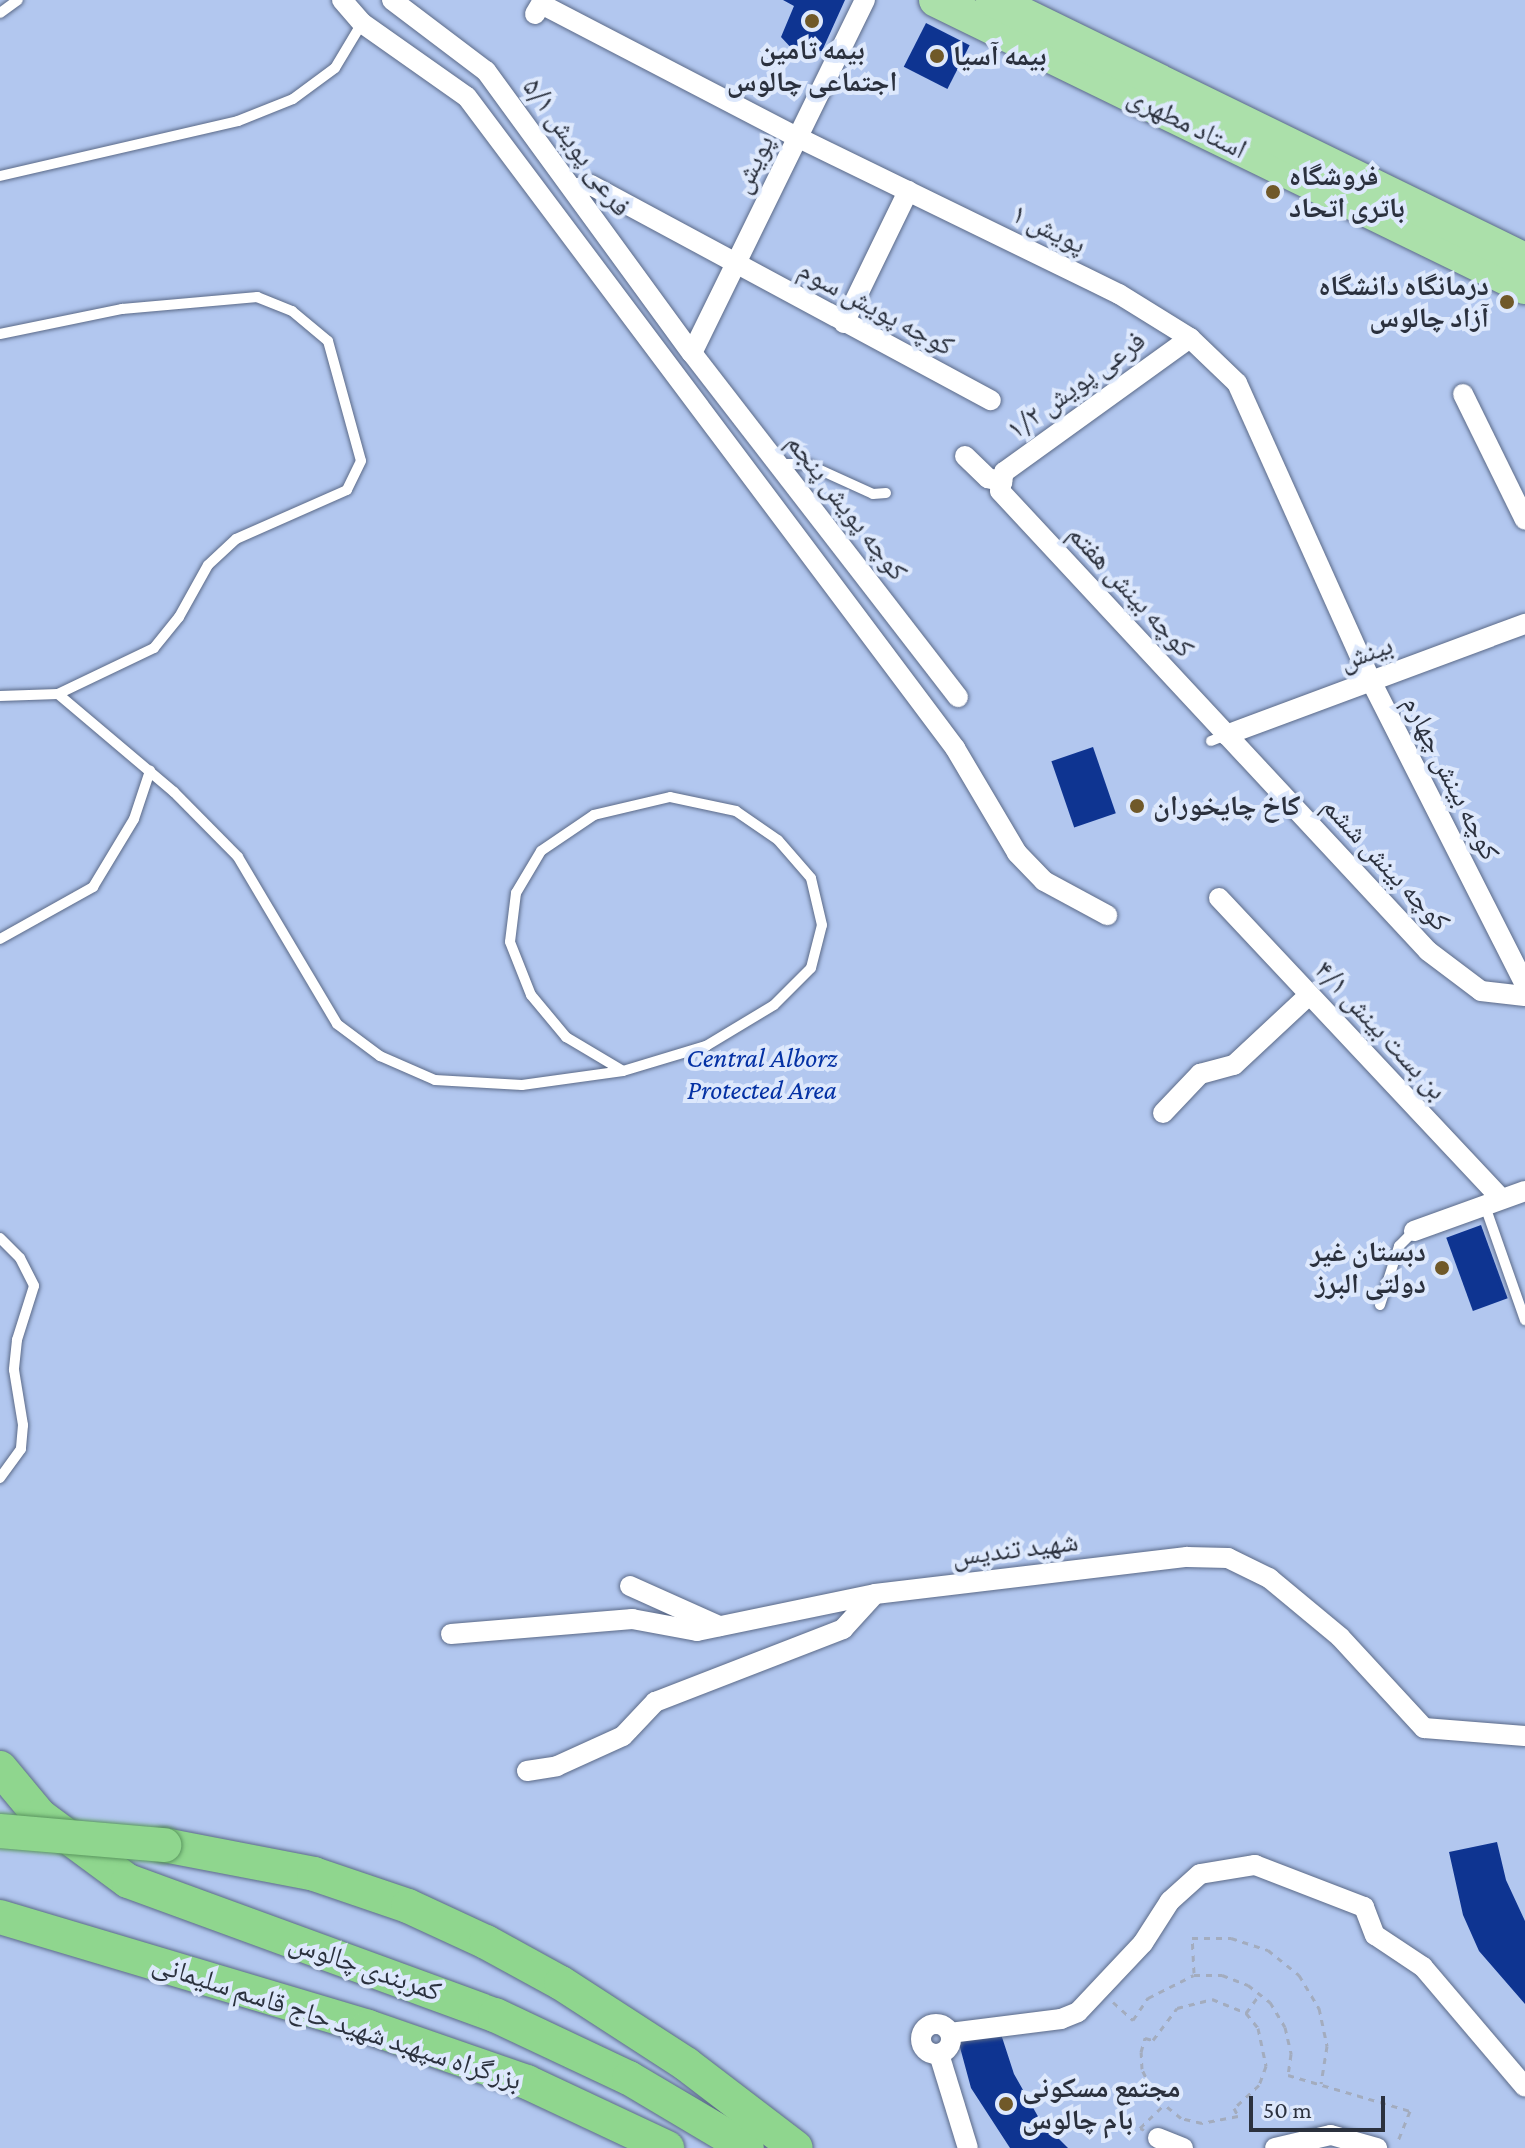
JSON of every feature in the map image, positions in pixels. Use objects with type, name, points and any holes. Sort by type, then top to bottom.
[{"type":"highway","name":"کمربندی چالوس","points":[[0,1768],[40,1816],[128,1881],[495,2015],[629,2078],[747,2148]]},
{"type":"highway","points":[[0,1831],[164,1845],[326,1878],[408,1906],[486,1942],[674,2056],[796,2148]]},
{"type":"highway","name":"بزرگراه سپهبد شهید حاج قاسم سلیمانی","points":[[0,1917],[397,2037],[527,2082],[667,2148]]},
{"type":"main road","name":"استاد مطهری","points":[[936,0],[1525,287]]},
{"type":"main road","name":"استاد مطهری","points":[[993,0],[1525,260]]},
{"type":"street","points":[[342,0],[362,23],[467,97],[937,723],[1017,853],[1044,881],[1107,915]]},
{"type":"street","name":"فرعی پویش ۵/۱","points":[[392,0],[486,71],[692,353]]},
{"type":"street","name":"پویش","points":[[692,353],[865,0]]},
{"type":"street","name":"پویش ۱","points":[[535,14],[541,4],[797,137],[1119,294],[1190,338],[1237,383],[1371,681]]},
{"type":"street","name":"کوچه پویش سوم","points":[[574,189],[591,185],[991,400]]},
{"type":"street","points":[[844,323],[908,191]]},
{"type":"street","name":"فرعی پویش ۱/۲","points":[[1002,482],[1004,472],[1190,338]]},
{"type":"street","name":"کوچه پویش پنجم","points":[[692,353],[958,697]]},
{"type":"street","points":[[1463,394],[1525,520]]},
{"type":"street","points":[[965,456],[988,478],[1002,482]]},
{"type":"street","name":"کوچه بینش هفتم","points":[[1002,482],[1000,491],[1219,738]]},
{"type":"street","name":"بینش","points":[[1219,738],[1525,624]]},
{"type":"street","name":"کوچه بینش چهارم","points":[[1371,681],[1525,985]]},
{"type":"street","name":"کوچه بینش ششم","points":[[1219,738],[1428,951],[1481,991],[1525,996]]},
{"type":"street","name":"بن بست بینش ۴/۱","points":[[1219,898],[1494,1202]]},
{"type":"street","points":[[1163,1113],[1200,1074],[1234,1065],[1309,995]]},
{"type":"street","points":[[1414,1231],[1525,1191]]},
{"type":"street","name":"شهید تندیس","points":[[451,1634],[632,1619],[697,1631],[875,1594],[1187,1557],[1228,1558],[1269,1578],[1340,1637],[1424,1728],[1525,1736]]},
{"type":"street","points":[[630,1586],[719,1626]]},
{"type":"street","points":[[527,1771],[557,1766],[623,1736],[655,1702],[843,1629],[875,1594]]},
{"type":"street","points":[[950,2033],[948,2049],[939,2054],[925,2051],[922,2032],[939,2024],[950,2033],[1061,2019],[1102,1991],[1170,1901],[1200,1874],[1255,1865],[1364,1907],[1375,1935],[1423,1967],[1525,2087]]},
{"type":"street","points":[[939,2054],[968,2148]]},
{"type":"street","points":[[1261,2148],[1331,2135],[1350,2136],[1377,2148]]},
{"type":"street","points":[[1158,2138],[1183,2148]]},
{"type":"lane","points":[[0,13],[18,0]]},
{"type":"lane","points":[[0,176],[238,121],[293,99],[335,68],[362,23]]},
{"type":"lane","points":[[0,334],[122,309],[257,297],[292,311],[328,341],[361,461],[347,490],[236,539],[208,565],[179,617],[154,648],[58,694],[0,696]]},
{"type":"lane","points":[[778,464],[807,464],[873,494],[886,493]]},
{"type":"lane","points":[[58,694],[150,771],[238,857],[337,1024],[380,1056],[435,1080],[508,1085],[623,1071],[706,1046],[774,1005],[811,968],[822,925],[811,878],[778,840],[736,811],[670,797],[594,815],[541,851],[516,893],[510,942],[531,995],[566,1037],[623,1071]]},
{"type":"lane","points":[[0,939],[93,887],[134,819],[150,771]]},
{"type":"lane","points":[[1494,1202],[1525,1320]]},
{"type":"lane","points":[[1380,1305],[1399,1246],[1414,1231]]},
{"type":"lane","points":[[0,1238],[20,1258],[34,1286],[17,1340],[14,1370],[23,1425],[21,1449],[0,1478]]},
{"type":"path","points":[[1194,1975],[1192,1938],[1231,1938],[1268,1950],[1299,1975],[1319,2008],[1327,2046],[1321,2084]]},
{"type":"path","points":[[1102,1991],[1133,2020],[1148,1998],[1194,1975],[1222,1975],[1260,1994],[1285,2027],[1291,2054],[1288,2075],[1410,2111],[1394,2148]]},
{"type":"path","points":[[1246,2013],[1260,1994]]},
{"type":"path","points":[[1194,2001],[1221,2001],[1246,2013],[1265,2047],[1266,2066],[1259,2085],[1234,2108],[1238,2116],[1202,2123],[1163,2106],[1142,2069],[1145,2038],[1153,2040],[1163,2020],[1194,2001]]},
{"type":"green space","name":"Central Alborz Protected Area","points":[[0,0],[1525,0],[1525,2148],[0,2148]]},
{"type":"building","name":"بیمه تامین اجتماعی چالوس","points":[[783,0],[845,0],[822,51],[795,52],[781,37],[794,6]]},
{"type":"building","name":"بیمه آسیا","points":[[926,23],[970,45],[947,89],[904,67]]},
{"type":"building","points":[[1093,747],[1116,813],[1074,828],[1051,761]]},
{"type":"building","points":[[1481,1225],[1508,1298],[1473,1311],[1446,1238]]},
{"type":"building","points":[[1497,1842],[1506,1880],[1525,1921],[1525,2004],[1479,1951],[1463,1915],[1449,1852]]},
{"type":"building","name":"مجتمع مسکونی بام چالوس","points":[[1000,2031],[1014,2074],[1040,2120],[1068,2148],[1010,2148],[971,2088],[958,2040]]},
{"type":"place","name":"بیمه تامین اجتماعی چالوس","points":[[812,21]]},
{"type":"place","name":"بیمه آسیا","points":[[937,56]]},
{"type":"place","name":"فروشگاه باتری اتحاد","points":[[1273,192]]},
{"type":"place","name":"درمانگاه دانشگاه آزاد چالوس","points":[[1507,302]]},
{"type":"place","name":"کاخ چایخوران","points":[[1137,806]]},
{"type":"place","name":"دبستان غیر دولتی البرز","points":[[1442,1268]]},
{"type":"place","name":"مجتمع مسکونی بام چالوس","points":[[1006,2104]]}]
